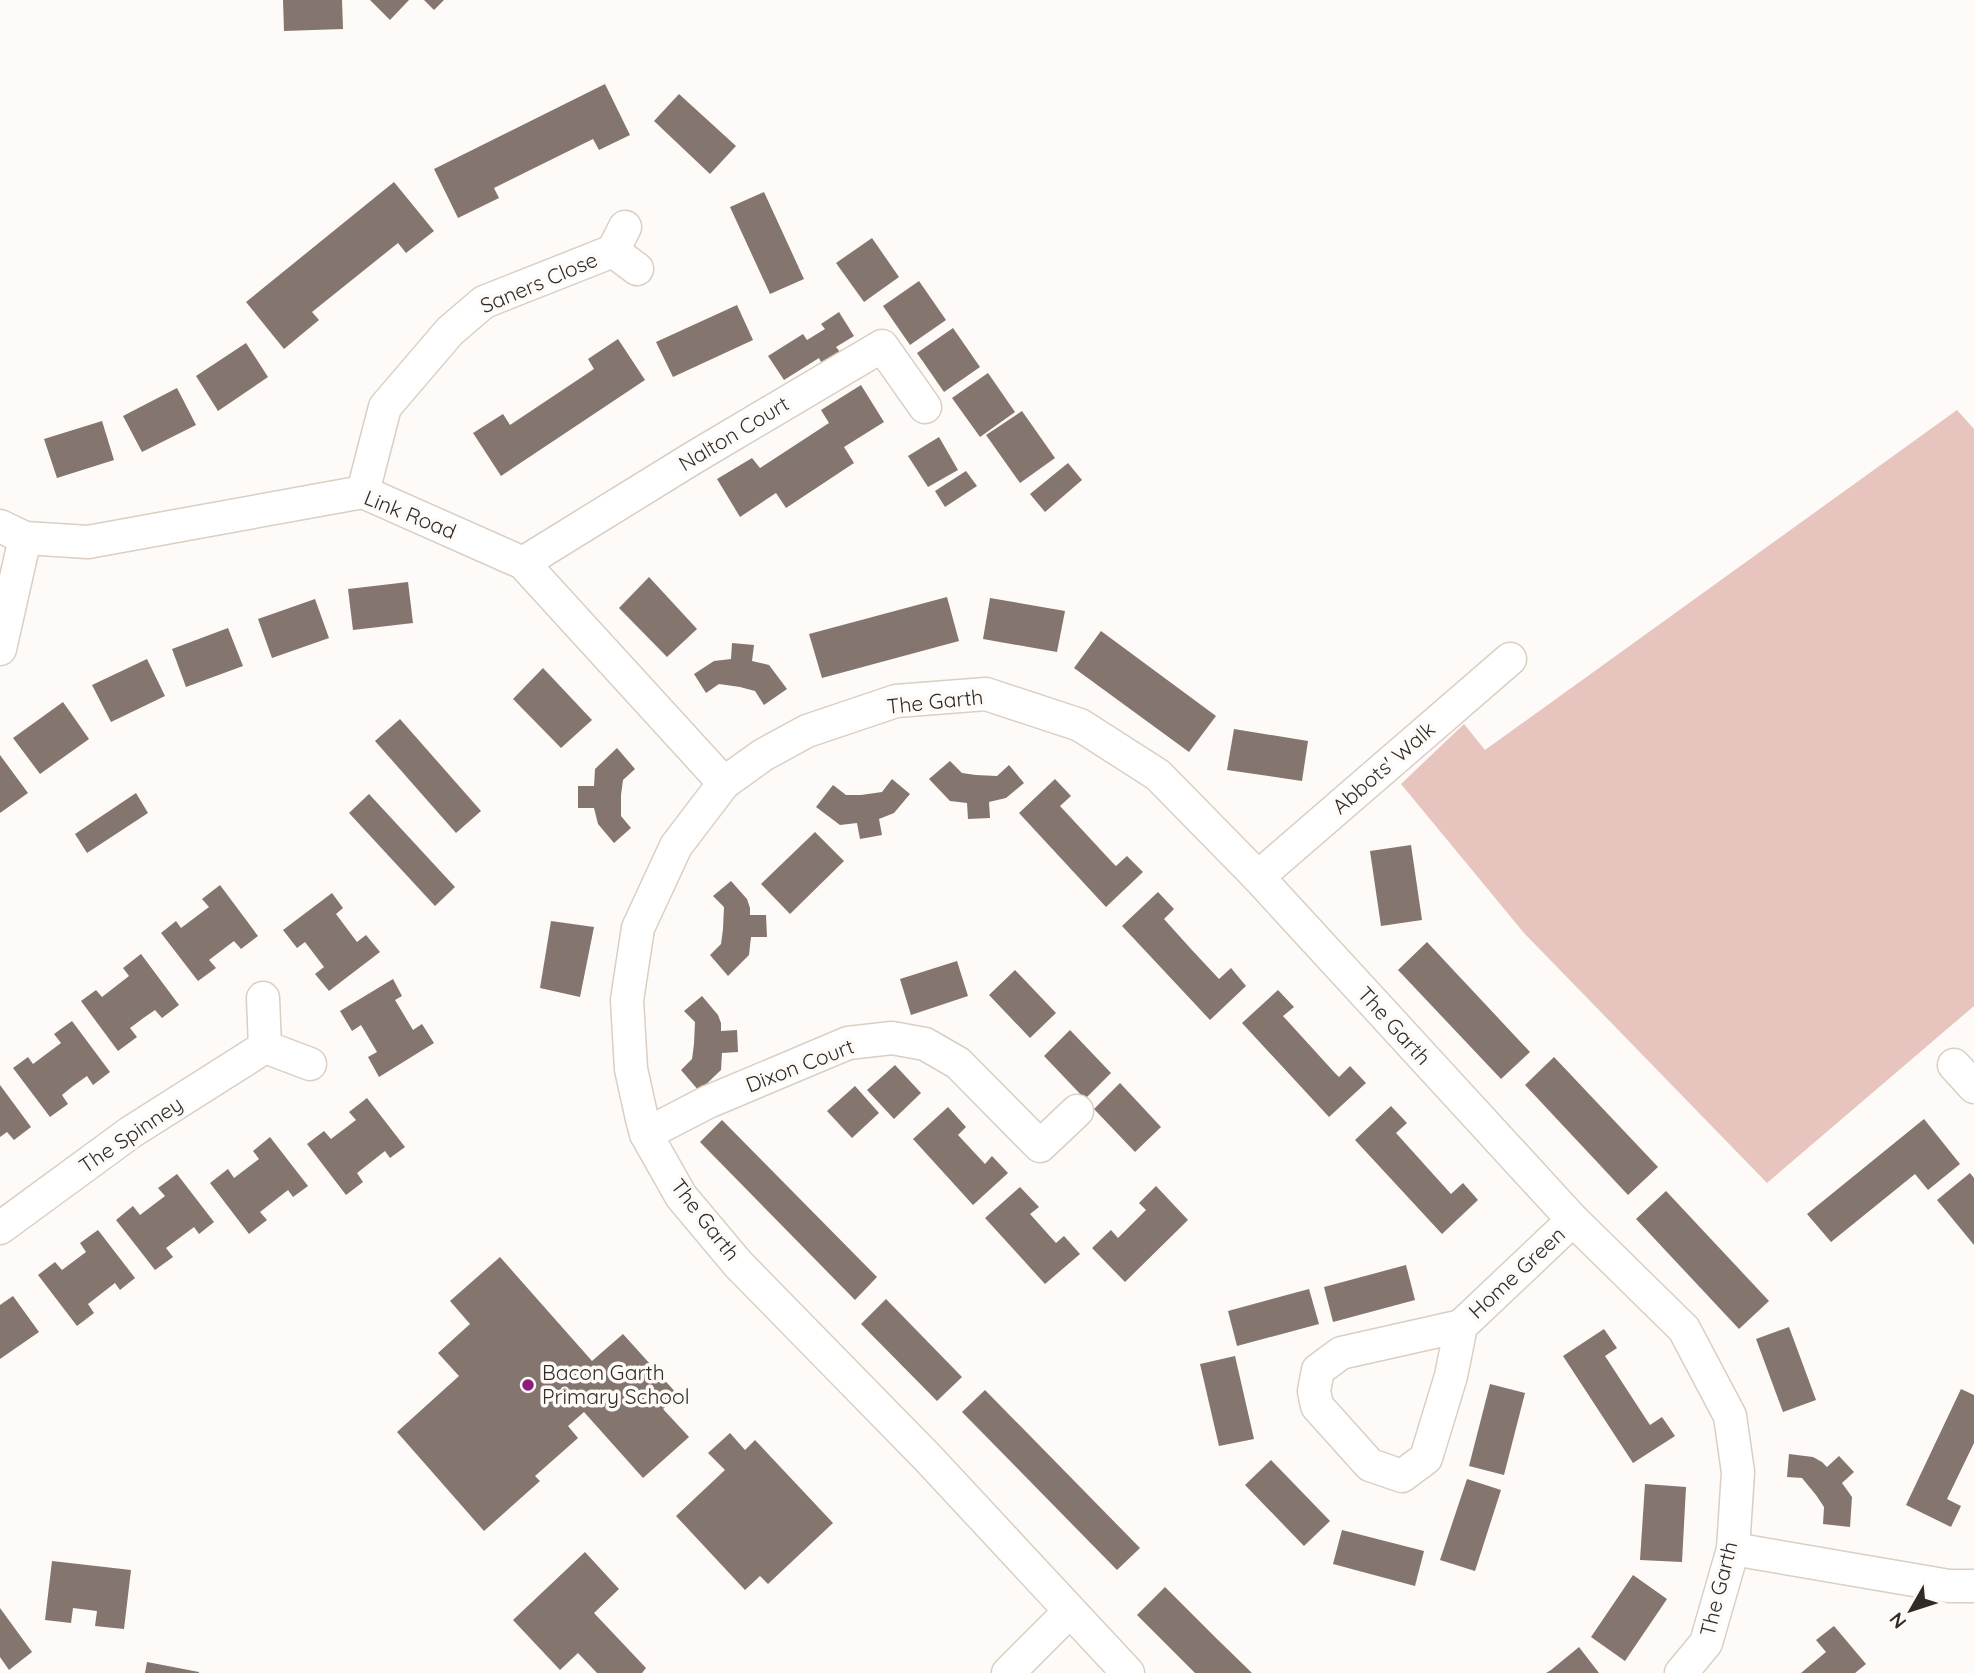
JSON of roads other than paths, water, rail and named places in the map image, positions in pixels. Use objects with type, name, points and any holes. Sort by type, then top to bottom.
[{"type":"street","name":"Saners Close","points":[[363,492],[385,407],[450,331],[484,302],[625,249]]},
{"type":"street","name":"Nalton Court","points":[[523,563],[882,346],[925,407]]},
{"type":"street","name":"Link Road","points":[[12,532],[88,542],[363,492],[523,563],[724,783]]},
{"type":"street","points":[[0,649],[12,532]]},
{"type":"street","name":"Abbots' Walk","points":[[1258,877],[1510,659]]},
{"type":"street","name":"The Garth","points":[[1128,1673],[927,1457],[738,1264],[681,1196],[646,1134],[631,1069],[627,1000],[638,929],[676,846],[724,783],[763,755],[807,731],[896,701],[986,694],[1080,725],[1158,775],[1258,877],[1573,1220],[1684,1329],[1730,1416],[1738,1472],[1733,1549],[1706,1643],[1681,1673]]},
{"type":"street","points":[[263,998],[265,1047],[310,1064]]},
{"type":"street","name":"Dixon Court","points":[[646,1134],[708,1102],[848,1043],[892,1038],[925,1044],[958,1063],[1040,1146],[1077,1111]]},
{"type":"street","name":"The Spinney","points":[[0,1228],[131,1132],[265,1047]]},
{"type":"street","name":"Home Green","points":[[1461,1326],[1451,1377],[1426,1458],[1402,1476],[1370,1465],[1317,1406],[1314,1391],[1318,1370],[1340,1353],[1461,1326],[1573,1220]]},
{"type":"street","points":[[1733,1549],[1949,1586],[1974,1586]]},
{"type":"street","points":[[1008,1673],[1070,1611]]},
{"type":"place","name":"Bacon Garth Primary School","points":[[528,1385]]}]
